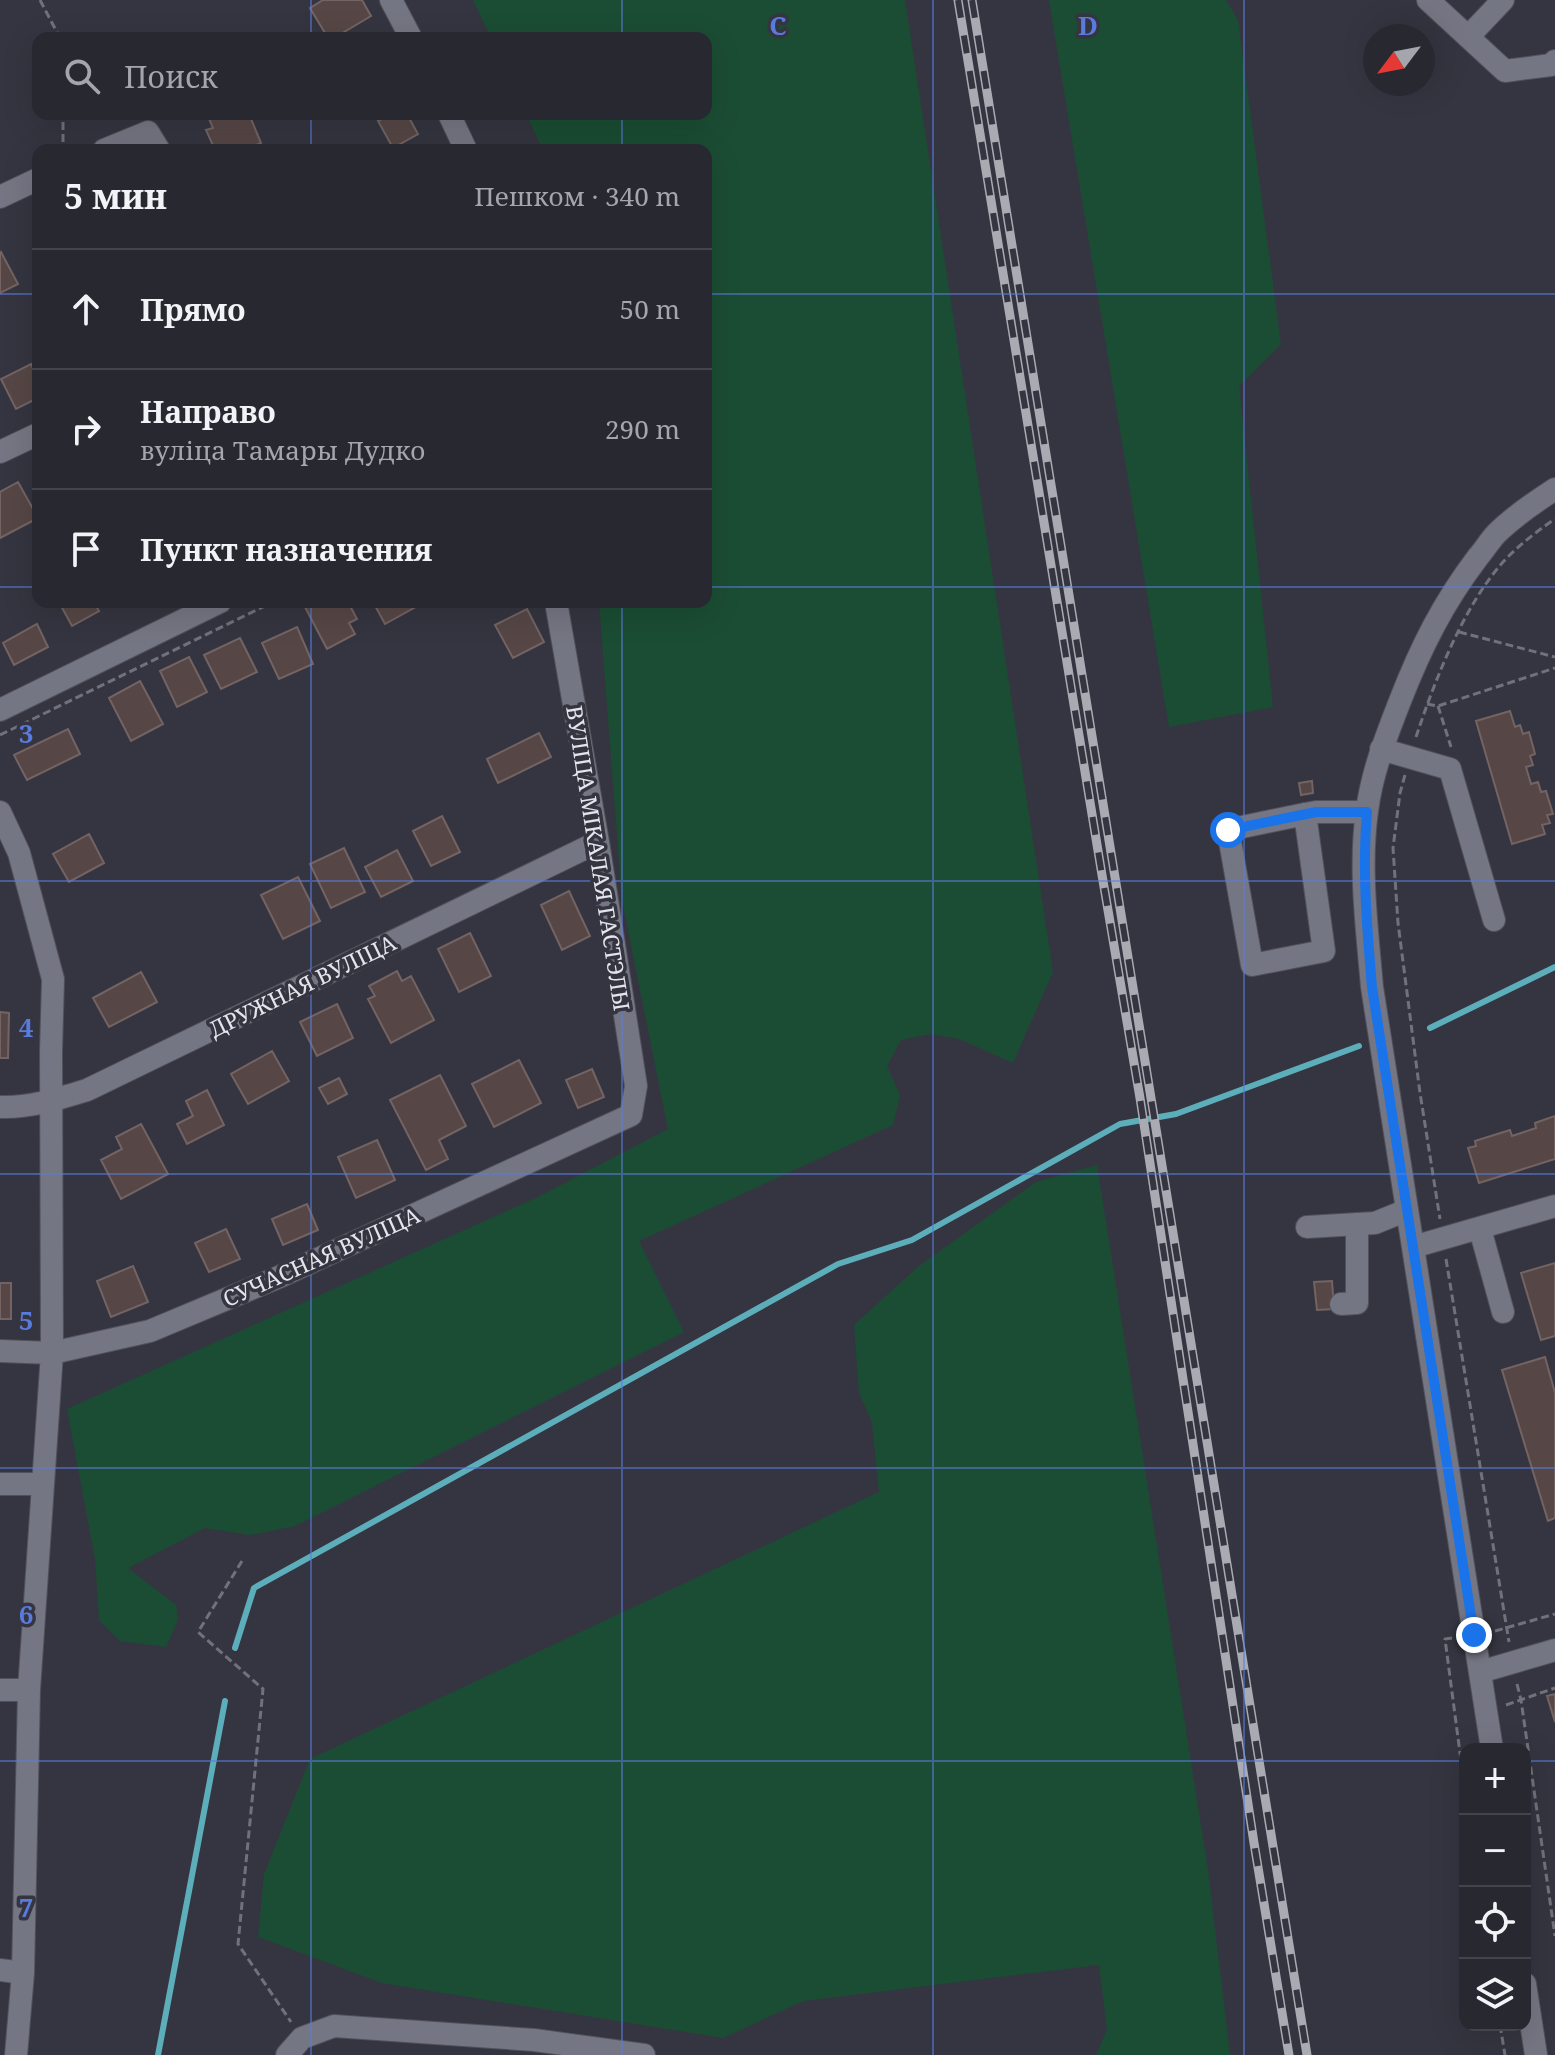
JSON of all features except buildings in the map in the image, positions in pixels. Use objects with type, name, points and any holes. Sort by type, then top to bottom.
[{"type":"street","points":[[391,0],[408,32]]},
{"type":"street","points":[[1428,0],[1505,71],[1551,65],[1555,61]]},
{"type":"street","points":[[1468,37],[1503,0]]},
{"type":"street","points":[[452,120],[463,144]]},
{"type":"street","points":[[0,197],[32,182]]},
{"type":"street","points":[[0,452],[32,437]]},
{"type":"street","points":[[1491,1743],[1372,987],[1364,898],[1364,853],[1372,780],[1420,650],[1456,586],[1497,534],[1555,489]]},
{"type":"street","points":[[0,710],[208,608]]},
{"type":"street","name":"ВУЛІЦА МІКАЛАЯ ГАСТЭЛЫ","points":[[557,608],[636,1086],[631,1115]]},
{"type":"street","points":[[1381,749],[1450,769],[1494,920]]},
{"type":"street","points":[[0,812],[19,853],[53,979],[50,1101],[52,1353],[29,1690],[23,1973],[16,2055]]},
{"type":"street","points":[[1305,814],[1324,951],[1252,965],[1228,830],[1305,814],[1316,812],[1367,812]]},
{"type":"street","name":"ДРУЖНАЯ ВУЛІЦА","points":[[0,1107],[50,1101],[87,1090],[598,842]]},
{"type":"street","name":"СУЧАСНАЯ ВУЛІЦА","points":[[0,1351],[52,1353],[150,1331],[279,1277],[631,1115]]},
{"type":"street","points":[[1413,1247],[1555,1206]]},
{"type":"street","points":[[1307,1227],[1375,1223],[1407,1210]]},
{"type":"street","points":[[1341,1304],[1357,1303],[1357,1224]]},
{"type":"street","points":[[1480,1229],[1503,1312]]},
{"type":"street","points":[[0,1484],[42,1484]]},
{"type":"street","points":[[1480,1672],[1555,1650]]},
{"type":"street","points":[[0,1690],[29,1690]]},
{"type":"street","points":[[0,1970],[23,1973]]},
{"type":"street","points":[[1531,2023],[1536,2055]]},
{"type":"street","points":[[294,2046],[334,2026],[518,2039],[592,2052],[644,2055]]},
{"type":"path","points":[[40,0],[57,32]]},
{"type":"path","points":[[63,120],[63,142]]},
{"type":"path","points":[[1555,519],[1503,562],[1477,598],[1459,632],[1427,704],[1409,758],[1400,793],[1393,848],[1398,923],[1420,1093],[1508,1628],[1511,1663],[1521,1700],[1555,1936]]},
{"type":"path","points":[[0,735],[261,608]]},
{"type":"path","points":[[1459,632],[1555,657]]},
{"type":"path","points":[[1427,704],[1438,706],[1555,668]]},
{"type":"path","points":[[242,1561],[198,1632],[263,1689],[238,1944],[294,2046]]},
{"type":"path","points":[[1501,2031],[1505,2055]]},
{"type":"green space","points":[[473,0],[905,0],[1053,972],[1013,1063],[959,1039],[930,1034],[901,1040],[887,1066],[900,1095],[893,1125],[639,1241],[684,1332],[295,1526],[250,1535],[205,1528],[128,1568],[176,1605],[178,1620],[166,1647],[120,1641],[99,1620],[95,1559],[67,1409],[538,1197],[668,1129],[622,900],[599,608],[712,608],[712,144],[540,144],[529,120],[712,120],[712,32],[488,32]]},
{"type":"green space","points":[[1049,0],[1226,0],[1238,20],[1281,344],[1239,386],[1273,707],[1169,727]]},
{"type":"green space","points":[[1097,1165],[1208,1870],[1230,2055],[1096,2055],[1107,2030],[1099,1965],[803,2001],[723,2038],[382,1983],[258,1937],[264,1874],[310,1759],[879,1492],[872,1422],[859,1393],[854,1325],[919,1266],[1036,1182]]},
{"type":"waterway","points":[[1430,1028],[1555,967]]},
{"type":"waterway","points":[[235,1648],[254,1588],[838,1264],[912,1240],[1120,1124],[1176,1114],[1359,1046]]},
{"type":"waterway","points":[[158,2055],[225,1701]]},
{"type":"railway","points":[[958,0],[1140,1098],[1289,2055]]},
{"type":"railway","points":[[972,0],[1307,2055]]},
{"type":"route","points":[[1228,830],[1316,812],[1367,812],[1364,898],[1372,987],[1474,1635]]}]
